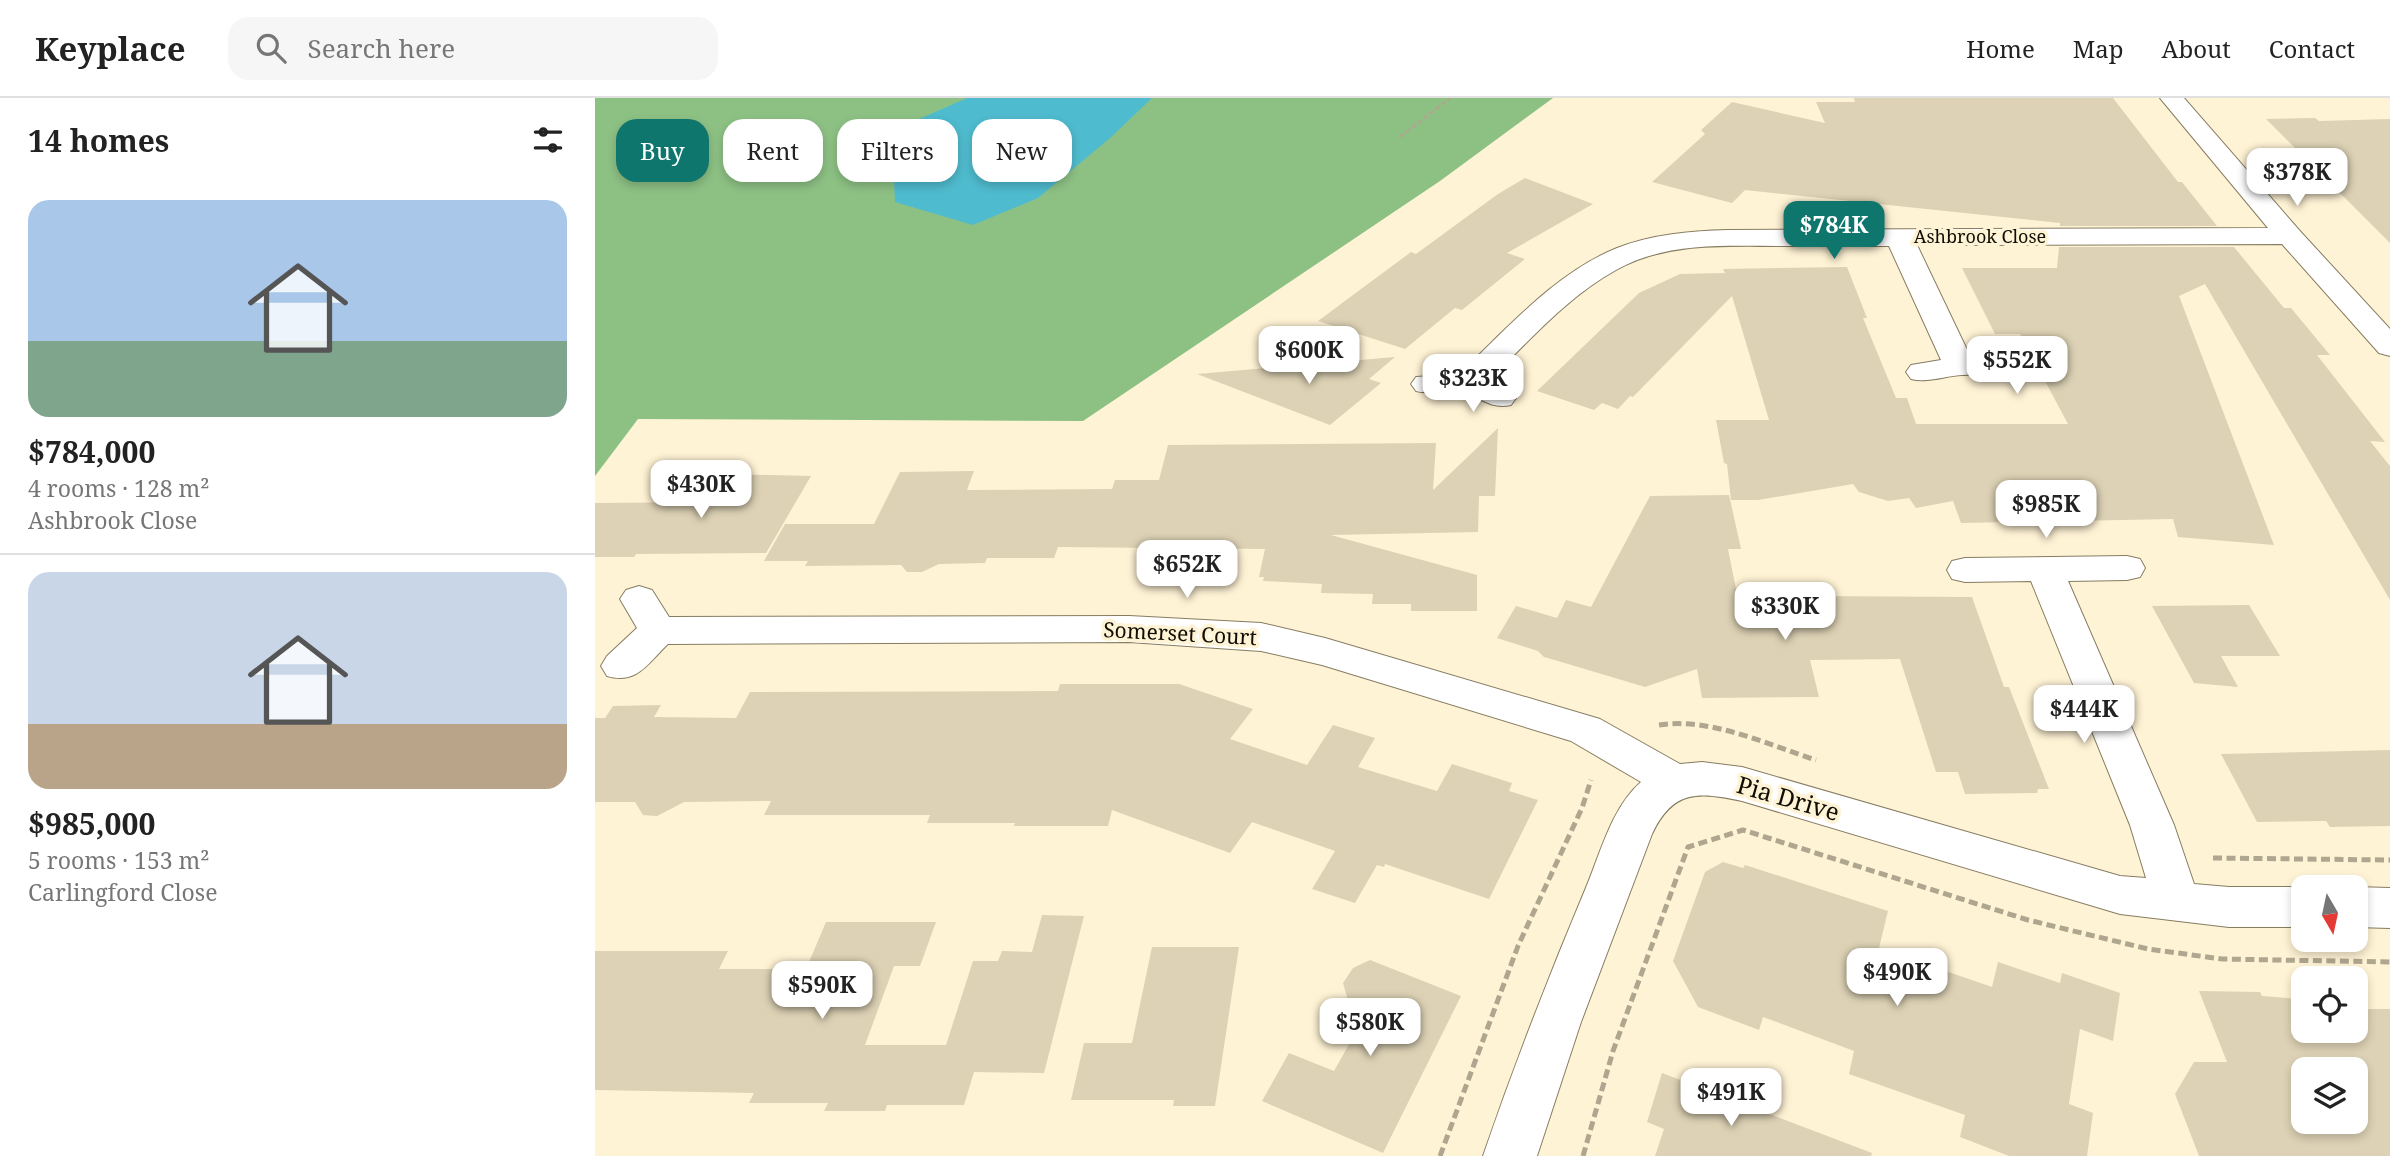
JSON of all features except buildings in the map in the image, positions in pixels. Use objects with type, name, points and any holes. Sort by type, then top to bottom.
[{"type":"street","points":[[2172,98],[2290,236],[2390,346]]},
{"type":"street","name":"Ashbrook Close","points":[[1467,383],[1581,279],[1625,255],[1665,244],[1706,239],[2290,236]]},
{"type":"street","points":[[1899,237],[1959,366]]},
{"type":"street","points":[[1922,372],[1959,366],[1997,365]]},
{"type":"street","points":[[1427,384],[1467,383],[1500,398]]},
{"type":"street","points":[[1965,570],[2127,568]]},
{"type":"street","points":[[2044,569],[2152,825],[2176,903]]},
{"type":"street","name":"Somerset Court","points":[[621,666],[649,615],[1153,629],[1261,637],[1325,652],[1585,730],[1619,747],[1675,782]]},
{"type":"street","name":"Pia Drive","points":[[1675,782],[1712,779],[1742,784],[2120,895],[2229,907],[2291,907]]},
{"type":"street","points":[[1510,1156],[1560,1007],[1634,827],[1650,800],[1675,782]]},
{"type":"street","points":[[2368,907],[2390,908]]},
{"type":"path","points":[[1400,137],[1450,98]]},
{"type":"path","points":[[1440,1156],[1518,946],[1586,799],[1592,772]]},
{"type":"path","points":[[1583,1156],[1613,1051],[1688,847],[1743,830],[2028,920],[2148,949],[2222,959],[2390,962]]},
{"type":"path","points":[[2213,858],[2390,860]]},
{"type":"green space","points":[[595,98],[1553,98],[1440,181],[1083,421],[638,419],[595,476]]},
{"type":"water","points":[[967,98],[1152,98],[1072,170],[1072,119],[972,119],[972,182],[1057,182],[1038,198],[973,225],[895,202],[894,182],[958,182],[958,119],[919,119]]}]
